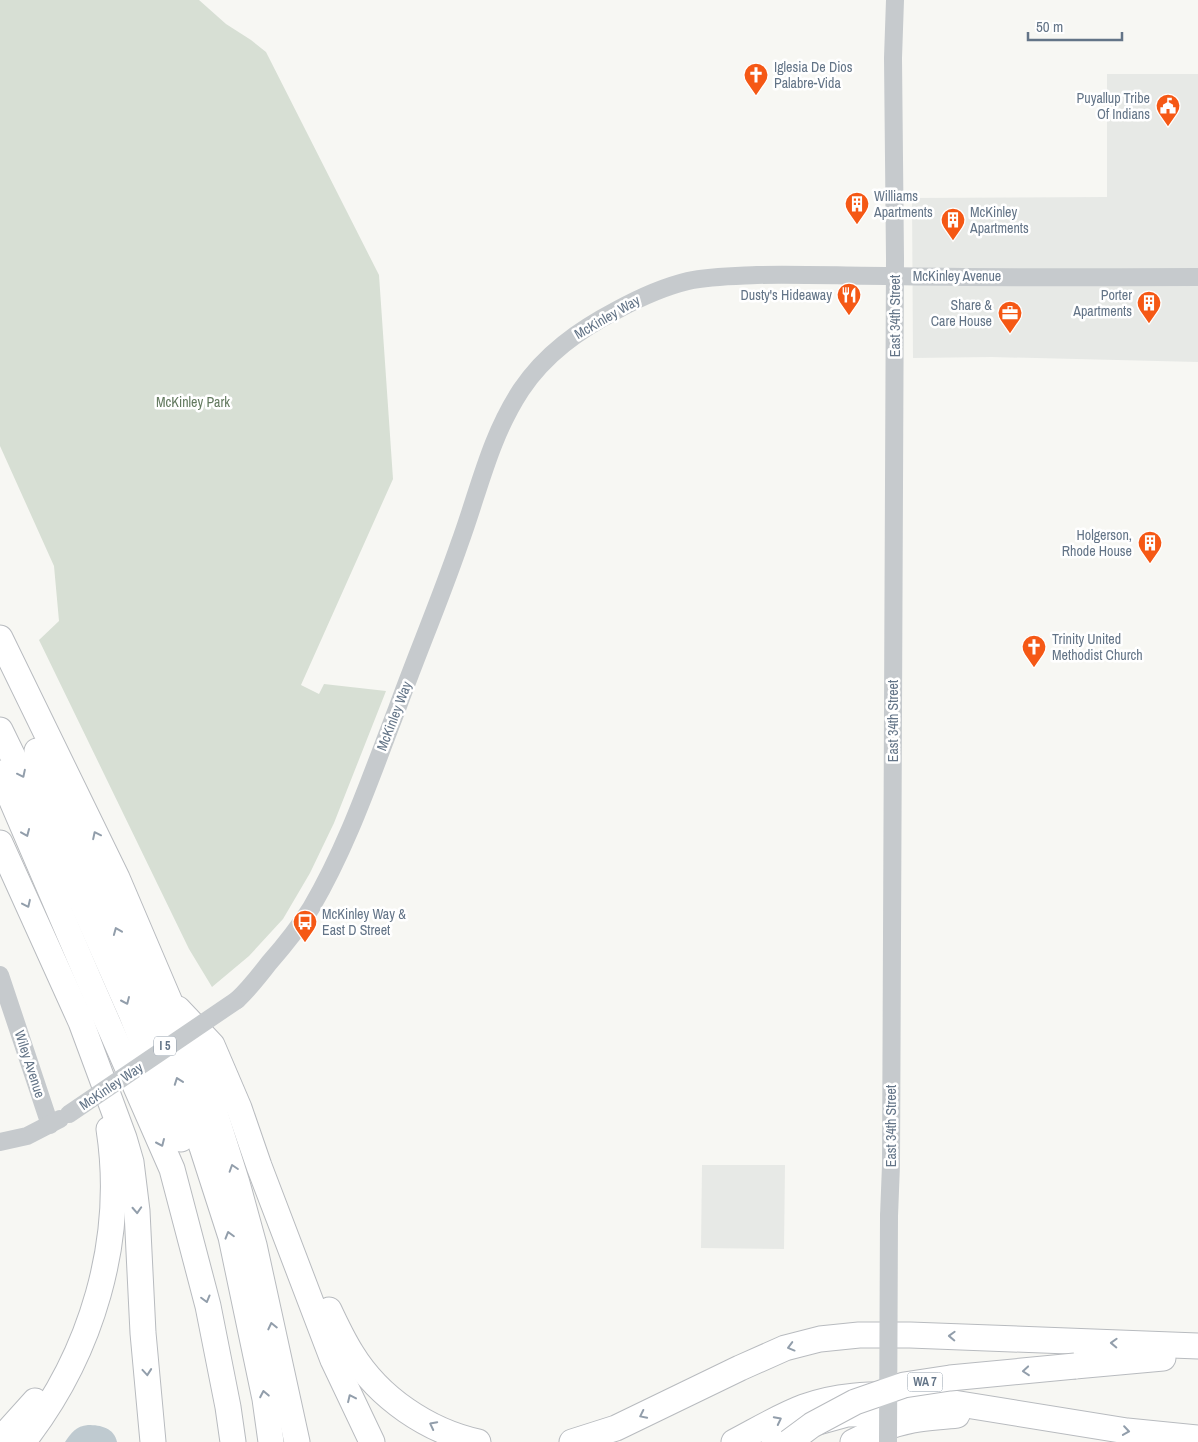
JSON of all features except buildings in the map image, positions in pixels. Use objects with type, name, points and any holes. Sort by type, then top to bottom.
[{"type":"highway","name":"I 5","points":[[0,638],[117,878],[214,1110],[254,1245],[297,1442]]},
{"type":"highway","name":"I 5","points":[[0,670],[102,894],[177,1077],[202,1146],[230,1238],[265,1399],[271,1442]]},
{"type":"highway","name":"I 5","points":[[0,730],[62,857],[127,1004],[198,1184],[232,1313],[255,1442]]},
{"type":"highway","points":[[0,773],[172,1169],[208,1306],[233,1442]]},
{"type":"highway","points":[[0,843],[81,1022],[131,1162],[137,1211],[143,1333],[153,1442]]},
{"type":"highway","points":[[169,1000],[212,1045],[239,1108],[259,1166],[333,1360],[372,1442]]},
{"type":"highway","points":[[23,1442],[52,1400],[77,1355],[92,1318],[108,1252],[113,1214],[113,1158],[105,1101],[96,1063]]},
{"type":"highway","points":[[239,1108],[266,1160],[325,1304],[352,1354],[365,1373],[389,1397],[416,1417],[442,1430],[478,1442]]},
{"type":"highway","points":[[0,1440],[30,1408],[58,1368],[86,1316],[108,1252]]},
{"type":"highway","points":[[572,1442],[616,1428],[786,1348],[820,1340],[859,1335],[910,1335],[1198,1346]]},
{"type":"highway","name":"WA 7","points":[[788,1442],[812,1425],[855,1402],[904,1385],[950,1378],[1198,1355]]},
{"type":"highway","points":[[734,1442],[804,1407],[850,1396],[868,1394],[904,1396],[1127,1431],[1198,1438]]},
{"type":"highway","points":[[774,1442],[811,1424],[847,1414],[898,1412],[1078,1424]]},
{"type":"highway","points":[[853,1442],[892,1425],[918,1419],[957,1415]]},
{"type":"street","name":"East 34th Street","points":[[888,1442],[895,276],[893,58],[895,0]]},
{"type":"street","name":"McKinley Avenue","points":[[687,281],[720,276],[783,274],[1198,277]]},
{"type":"street","name":"McKinley Way","points":[[0,1142],[27,1136],[69,1114],[237,1000],[280,950],[309,911],[342,850],[460,542],[494,440],[523,388],[537,368],[554,351],[589,325],[663,288],[687,281]]},
{"type":"street","name":"Wiley Avenue","points":[[0,975],[50,1125]]},
{"type":"shaded area","points":[[1107,74],[1198,74],[1198,362],[992,357],[913,358],[912,198],[1107,197]]},
{"type":"shaded area","points":[[702,1165],[785,1165],[784,1249],[701,1248]]},
{"type":"shaded area","points":[[88,1425],[110,1430],[117,1442],[65,1442],[74,1430]]},
{"type":"green space","name":"McKinley Park","points":[[0,0],[199,0],[226,24],[266,52],[379,275],[393,479],[301,685],[319,694],[324,684],[386,691],[334,823],[310,873],[283,919],[249,956],[212,987],[189,949],[39,640],[59,621],[54,566],[0,446]]},
{"type":"place","name":"Iglesia De Dios Palabre-Vida","points":[[756,96]]},
{"type":"place","name":"Puyallup Tribe Of Indians","points":[[1168,127]]},
{"type":"place","name":"Williams Apartments","points":[[857,225]]},
{"type":"place","name":"McKinley Apartments","points":[[953,241]]},
{"type":"place","name":"Dusty's Hideaway","points":[[849,316]]},
{"type":"place","name":"Porter Apartments","points":[[1149,324]]},
{"type":"place","name":"Share & Care House","points":[[1010,334]]},
{"type":"place","name":"Holgerson, Rhode House","points":[[1150,564]]},
{"type":"place","name":"Trinity United Methodist Church","points":[[1034,668]]},
{"type":"place","name":"McKinley Way & East D Street","points":[[305,943]]}]
